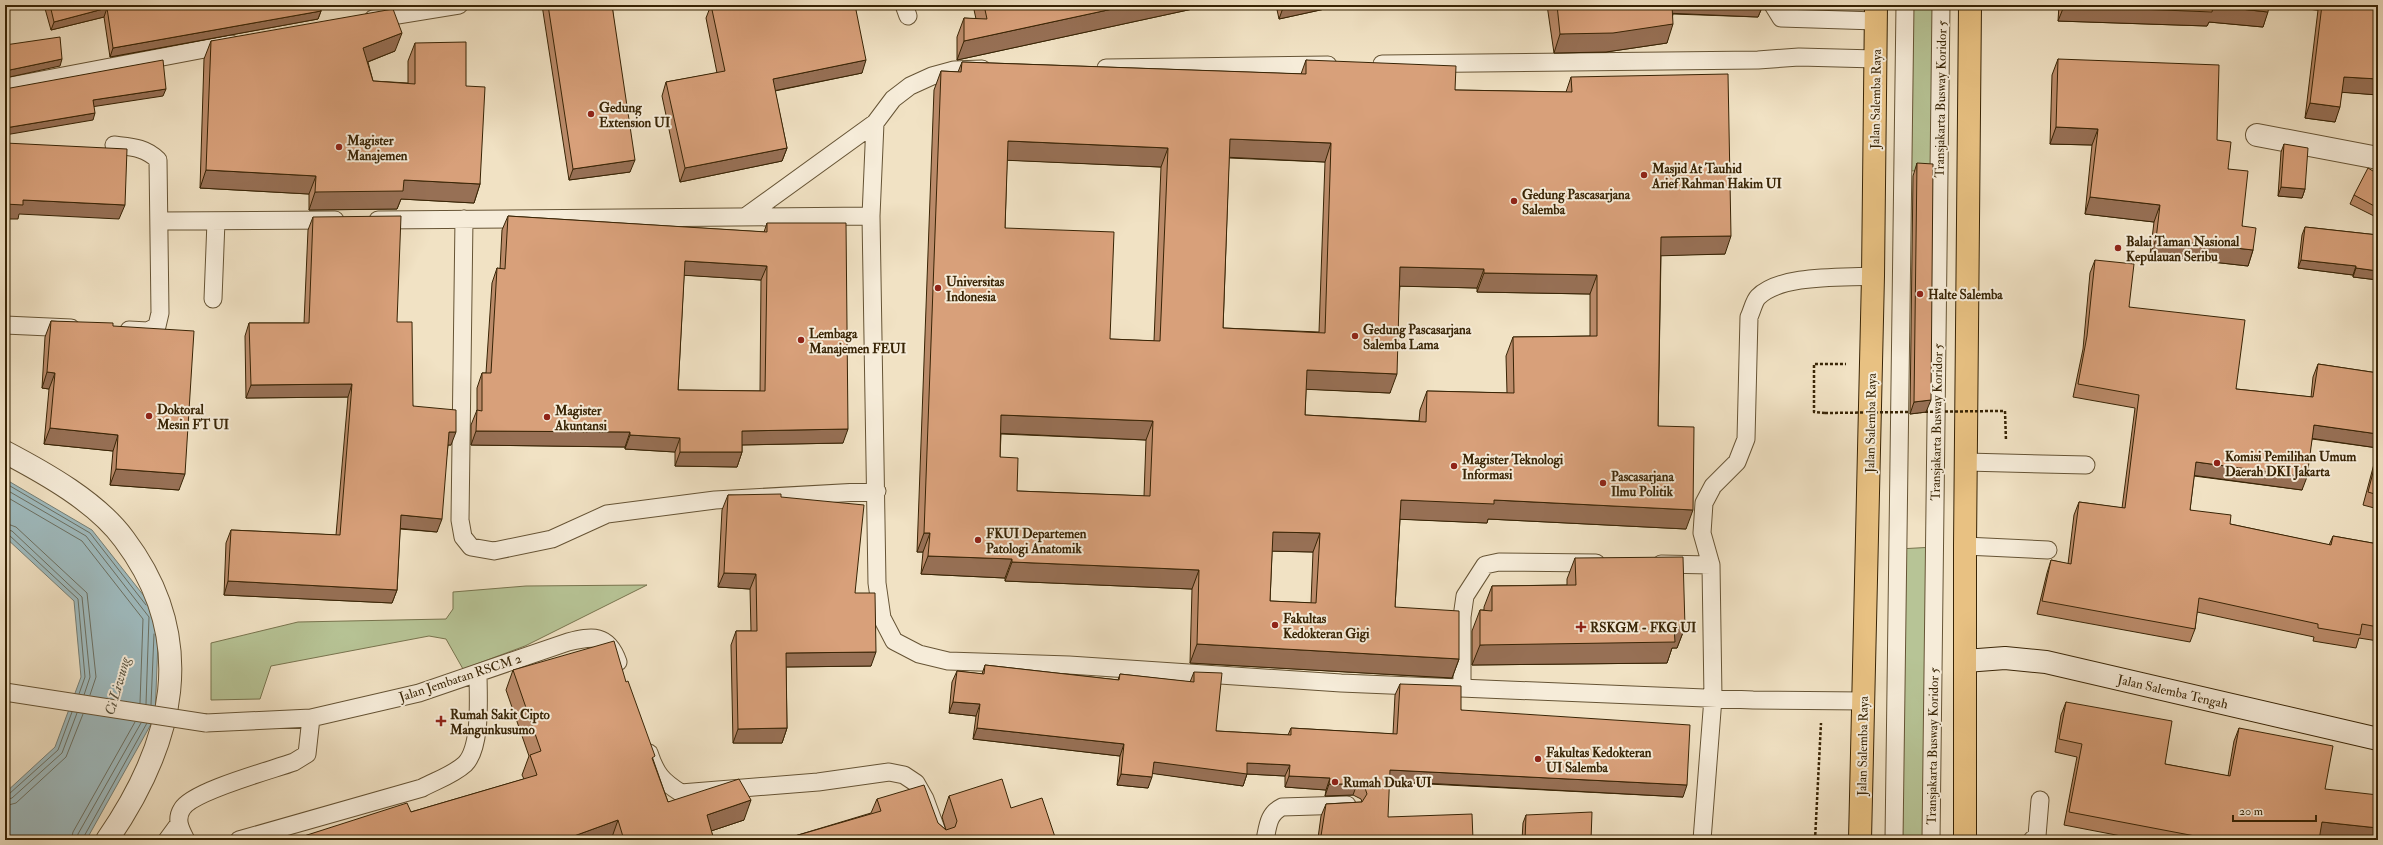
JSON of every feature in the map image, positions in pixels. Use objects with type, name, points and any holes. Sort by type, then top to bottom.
[{"type":"main road","points":[[1965,840],[1965,546],[1970,5]]},
{"type":"main road","name":"Jalan Salemba Raya","points":[[1860,840],[1873,276],[1876,13]]},
{"type":"street","points":[[2257,135],[2378,158]]},
{"type":"street","points":[[5,452],[50,476],[90,506],[124,538],[146,574],[163,610],[170,653],[171,689],[162,735],[143,782],[124,816],[107,840]]},
{"type":"street","name":"Jalan Salemba Tengah","points":[[1965,661],[2005,658],[2046,662],[2378,739]]},
{"type":"lane","points":[[358,22],[459,5]]},
{"type":"lane","points":[[1773,5],[1781,18],[1876,13]]},
{"type":"lane","points":[[1894,840],[1905,5]]},
{"type":"lane","name":"Transjakarta Busway Koridor 5","points":[[1931,840],[1941,5]]},
{"type":"lane","points":[[5,87],[248,41]]},
{"type":"lane","points":[[1368,65],[1758,60],[1799,57],[1876,59]]},
{"type":"lane","points":[[1089,68],[1344,65]]},
{"type":"lane","points":[[745,217],[875,123],[893,99],[910,86],[932,76],[954,70],[1002,69]]},
{"type":"lane","points":[[875,123],[871,216],[877,491],[877,583],[882,618],[894,641],[920,654],[948,661],[1069,665],[1341,683],[1712,698],[1864,701]]},
{"type":"lane","points":[[114,145],[142,149],[151,153],[158,160],[159,221],[160,313],[157,326],[148,330],[116,329]]},
{"type":"lane","points":[[159,221],[871,216]]},
{"type":"lane","points":[[464,219],[460,520],[463,537],[471,547],[494,551],[552,538],[607,514],[715,500],[877,491]]},
{"type":"lane","points":[[213,299],[216,221]]},
{"type":"lane","points":[[1702,840],[1712,698],[1711,565],[1702,533],[1704,503],[1713,486],[1738,462],[1746,439],[1749,317],[1757,298],[1769,288],[1801,280],[1873,276]]},
{"type":"lane","points":[[5,325],[85,328]]},
{"type":"lane","points":[[1966,462],[2086,465]]},
{"type":"lane","points":[[1965,546],[2048,550]]},
{"type":"lane","points":[[1462,688],[1462,617],[1465,596],[1485,566],[1499,562],[1609,563]]},
{"type":"lane","points":[[1648,564],[1711,565]]},
{"type":"lane","name":"Jalan Jembatan RSCM 2","points":[[5,692],[206,723],[311,718],[420,693],[568,642],[591,636],[600,638],[609,646],[616,656],[623,677]]},
{"type":"lane","points":[[239,840],[422,788],[450,776],[466,762],[478,730],[478,673]]},
{"type":"lane","points":[[167,840],[178,825],[181,810],[187,802],[204,793],[294,762],[307,754],[311,718]]},
{"type":"lane","points":[[645,741],[655,769],[665,783],[681,793],[818,782],[889,772],[904,775],[916,783],[925,799],[940,840]]},
{"type":"lane","points":[[2032,840],[2037,836],[2040,800]]},
{"type":"lane","points":[[1265,840],[1269,820],[1274,811],[1282,807],[1353,805]]},
{"type":"lane","points":[[178,825],[186,840]]},
{"type":"path","points":[[1871,364],[1814,364],[1814,412],[2005,411]]},
{"type":"path","points":[[1815,840],[1822,701]]},
{"type":"green space","points":[[1905,5],[1940,5],[1938,173],[1903,170]]},
{"type":"green space","points":[[1935,547],[1931,840],[1895,840],[1898,549]]},
{"type":"green space","points":[[647,585],[525,646],[463,669],[446,639],[429,636],[271,666],[260,699],[211,700],[211,643],[298,622],[446,619],[453,609],[453,592],[526,586]]},
{"type":"water","name":"Ci Liwung","points":[[5,479],[92,530],[159,615],[155,717],[88,837],[84,840],[5,840],[5,793],[55,747],[81,677],[74,601],[5,537]]},
{"type":"building","points":[[50,5],[320,5],[321,11],[113,48],[107,8],[54,22]]},
{"type":"building","name":"Gedung Extension UI","points":[[548,5],[612,5],[635,160],[573,169]]},
{"type":"building","points":[[711,5],[855,5],[866,60],[773,79],[787,148],[685,168],[666,82],[725,71]]},
{"type":"building","points":[[984,5],[1131,5],[964,41],[964,18],[987,19]]},
{"type":"building","points":[[1557,5],[1672,5],[1673,24],[1613,33],[1560,34]]},
{"type":"building","points":[[2064,5],[2269,5],[2268,12],[2213,6],[2212,12]]},
{"type":"building","points":[[2322,5],[2378,5],[2378,79],[2344,77],[2340,107],[2310,103]]},
{"type":"building","points":[[393,9],[402,33],[363,48],[373,81],[415,84],[415,43],[466,42],[466,86],[485,87],[480,184],[404,180],[403,191],[315,192],[316,176],[206,170],[211,41]]},
{"type":"building","points":[[60,37],[62,59],[5,71],[5,45]]},
{"type":"building","points":[[2058,59],[2219,65],[2217,140],[2231,142],[2228,169],[2248,171],[2242,226],[2256,228],[2253,250],[2156,239],[2160,205],[2090,197],[2098,129],[2056,127]]},
{"type":"building","points":[[163,60],[166,89],[93,100],[95,113],[5,128],[5,89]]},
{"type":"building","points":[[1306,60],[1456,66],[1455,90],[1572,92],[1571,77],[1728,74],[1731,236],[1661,237],[1658,426],[1694,427],[1693,510],[1494,500],[1494,504],[1401,500],[1395,607],[1459,611],[1459,659],[1197,644],[1199,570],[1012,562],[1012,559],[928,556],[930,533],[924,533],[941,71],[961,72],[962,62],[1306,74]],"holes":[[[1230,139],[1331,143],[1325,333],[1223,328]],[[1008,141],[1168,148],[1160,341],[1110,339],[1114,232],[1005,228]],[[1400,267],[1484,269],[1484,273],[1597,275],[1597,336],[1513,337],[1514,393],[1427,391],[1426,422],[1305,415],[1307,370],[1397,374]],[[1001,415],[1153,421],[1150,496],[1017,491],[1018,458],[1000,457]],[[1273,532],[1320,533],[1316,603],[1270,601]]]},
{"type":"building","points":[[5,143],[127,149],[125,205],[23,200],[23,205],[5,204]]},
{"type":"building","points":[[2284,144],[2308,148],[2305,189],[2281,187]]},
{"type":"building","name":"Halte Salemba","points":[[1917,163],[1933,164],[1931,400],[1914,402]]},
{"type":"building","points":[[2368,168],[2378,174],[2378,208],[2354,195]]},
{"type":"building","points":[[401,216],[397,322],[412,322],[413,406],[456,410],[456,432],[449,432],[442,519],[401,515],[397,590],[228,581],[231,530],[340,535],[352,384],[251,385],[249,323],[309,323],[313,217]]},
{"type":"building","points":[[508,216],[767,232],[767,223],[846,223],[848,429],[742,431],[742,452],[680,452],[680,438],[630,435],[630,432],[476,431],[477,410],[482,411],[482,373],[491,373],[497,268],[505,269]],"holes":[[[685,261],[767,266],[765,391],[678,390]]]},
{"type":"building","points":[[2305,227],[2378,235],[2378,271],[2356,268],[2356,266],[2301,260]]},
{"type":"building","points":[[2095,260],[2134,264],[2129,307],[2245,320],[2236,389],[2313,397],[2318,364],[2378,373],[2378,434],[2314,425],[2307,477],[2196,462],[2190,510],[2231,515],[2230,524],[2331,545],[2333,536],[2378,544],[2378,627],[2362,624],[2360,635],[2318,628],[2318,624],[2199,598],[2195,629],[2042,601],[2051,560],[2071,564],[2079,502],[2125,508],[2139,395],[2078,384],[2087,336]]},
{"type":"building","points":[[51,321],[113,323],[113,326],[194,331],[185,474],[116,469],[118,435],[50,428],[55,373],[47,372]]},
{"type":"building","points":[[2378,453],[2378,495],[2368,492]]},
{"type":"building","points":[[781,494],[781,497],[864,505],[855,593],[875,593],[876,652],[786,653],[787,728],[738,729],[736,631],[757,631],[756,574],[724,573],[728,495]]},
{"type":"building","name":"RSKGM - FKG UI","points":[[1683,557],[1685,627],[1674,627],[1675,642],[1480,645],[1480,610],[1492,611],[1492,586],[1576,585],[1575,558]]},
{"type":"building","points":[[614,641],[626,682],[628,681],[655,756],[652,758],[668,802],[739,779],[751,800],[707,815],[714,840],[624,840],[618,820],[563,840],[306,840],[304,836],[407,803],[411,812],[537,775],[530,755],[541,751],[513,670]]},
{"type":"building","points":[[985,665],[1119,680],[1120,674],[1194,682],[1194,672],[1222,673],[1216,731],[1291,735],[1291,728],[1397,734],[1400,684],[1461,686],[1461,710],[1690,725],[1687,785],[1390,770],[1388,817],[1472,814],[1473,840],[1316,840],[1321,836],[1326,804],[1362,802],[1367,794],[1365,788],[1357,784],[1329,784],[1330,778],[1289,776],[1290,765],[1247,763],[1247,774],[1154,762],[1152,777],[1121,774],[1124,744],[977,728],[980,704],[953,702],[957,671],[984,674]]},
{"type":"building","points":[[2066,702],[2172,721],[2165,764],[2230,776],[2239,728],[2333,746],[2325,789],[2378,795],[2378,828],[2322,822],[2319,840],[2216,840],[2069,812],[2082,744],[2059,739]]},
{"type":"building","points":[[1002,779],[1011,808],[1042,798],[1056,840],[788,840],[788,838],[881,811],[877,799],[924,785],[938,823],[946,830],[955,827],[957,821],[949,796]]},
{"type":"building","points":[[1592,812],[1591,840],[1525,840],[1526,815]]},
{"type":"place","name":"Gedung Extension UI","points":[[591,114]]},
{"type":"place","name":"Magister Manajemen","points":[[339,147]]},
{"type":"place","name":"Masjid At Tauhid Arief Rahman Hakim UI","points":[[1644,175]]},
{"type":"place","name":"Gedung Pascasarjana Salemba","points":[[1514,201]]},
{"type":"place","name":"Balai Taman Nasional Kepulauan Seribu","points":[[2118,248]]},
{"type":"place","name":"Universitas Indonesia","points":[[938,288]]},
{"type":"place","name":"Halte Salemba","points":[[1920,294]]},
{"type":"place","name":"Gedung Pascasarjana Salemba Lama","points":[[1355,336]]},
{"type":"place","name":"Lembaga Manajemen FEUI","points":[[801,340]]},
{"type":"place","name":"Doktoral Mesin FT UI","points":[[149,416]]},
{"type":"place","name":"Magister Akuntansi","points":[[547,417]]},
{"type":"place","name":"Komisi Pemilihan Umum Daerah DKI Jakarta","points":[[2217,463]]},
{"type":"place","name":"Magister Teknologi Informasi","points":[[1454,466]]},
{"type":"place","name":"Pascasarjana Ilmu Politik","points":[[1603,483]]},
{"type":"place","name":"FKUI Departemen Patologi Anatomik","points":[[978,540]]},
{"type":"place","name":"Fakultas Kedokteran Gigi","points":[[1275,625]]},
{"type":"place","name":"RSKGM - FKG UI","points":[[1581,627]]},
{"type":"place","name":"Rumah Sakit Cipto Mangunkusumo","points":[[441,721]]},
{"type":"place","name":"Fakultas Kedokteran UI Salemba","points":[[1538,759]]},
{"type":"place","name":"Rumah Duka UI","points":[[1335,782]]}]
